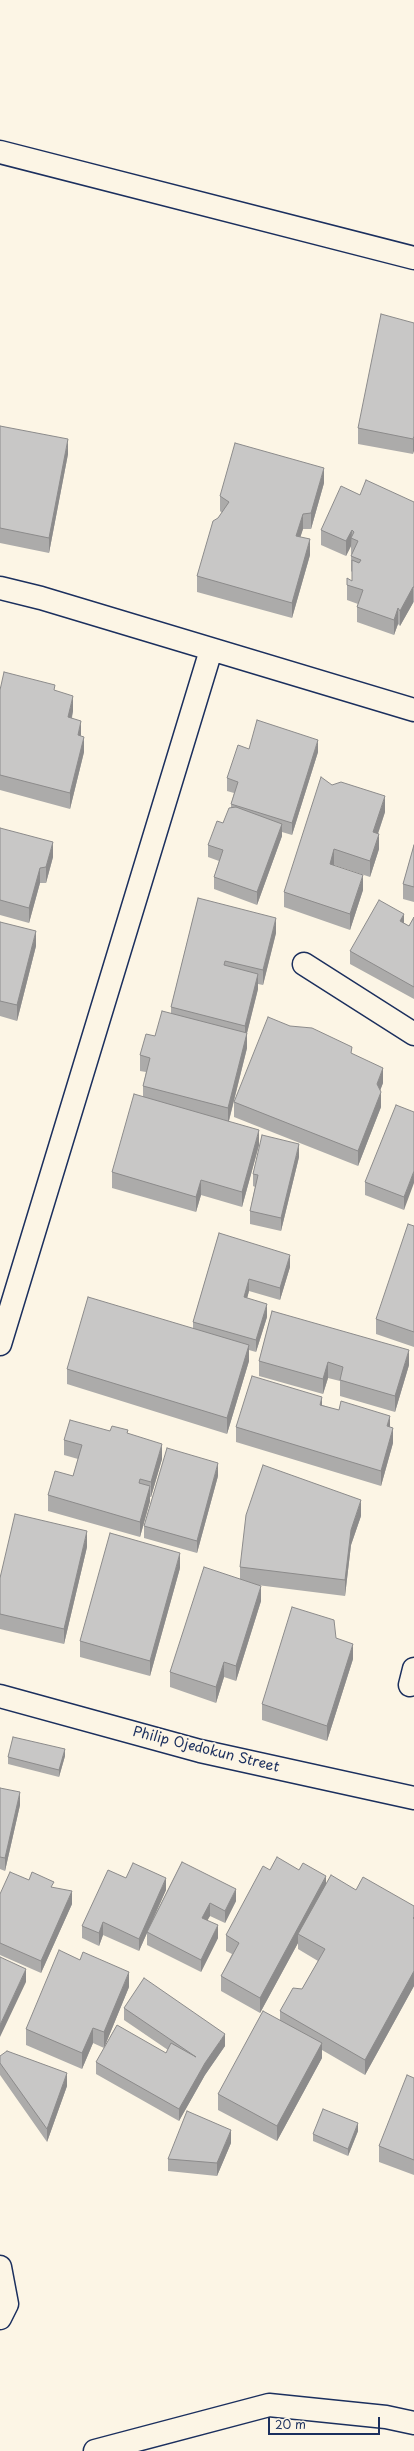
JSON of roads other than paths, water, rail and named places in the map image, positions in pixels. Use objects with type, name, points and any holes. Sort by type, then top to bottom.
[{"type":"street","points":[[0,152],[414,258]]},
{"type":"street","points":[[0,588],[41,598],[414,710]]},
{"type":"street","points":[[0,1344],[211,650]]},
{"type":"street","points":[[304,964],[414,1034]]},
{"type":"street","name":"Philip Ojedokun Street","points":[[0,1696],[200,1751],[414,1798]]},
{"type":"street","points":[[0,2268],[7,2304],[0,2318]]},
{"type":"street","points":[[95,2451],[270,2404],[386,2417],[414,2423]]}]
